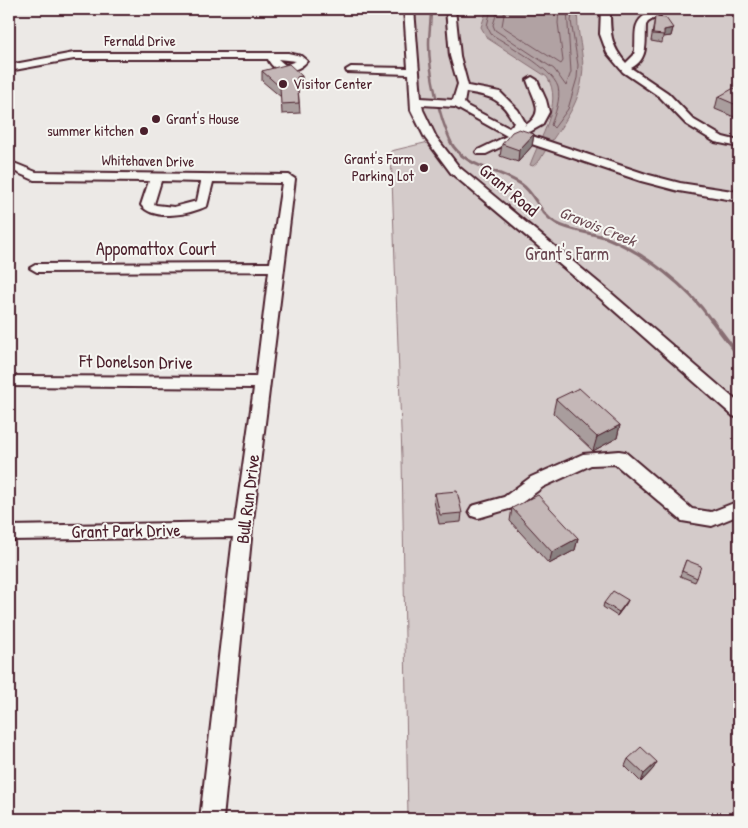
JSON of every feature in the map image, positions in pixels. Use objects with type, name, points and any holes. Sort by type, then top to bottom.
[{"type":"street","name":"Grant Road","points":[[408,9],[415,101],[424,128],[439,151],[455,170],[599,290],[739,412]]},
{"type":"street","points":[[451,9],[455,56],[462,84],[455,104]]},
{"type":"street","points":[[604,9],[605,34],[612,53],[625,68],[670,99],[690,122],[719,140],[739,144]]},
{"type":"street","points":[[625,68],[635,64],[639,59],[641,25],[648,18],[665,9]]},
{"type":"street","name":"Fernald Drive","points":[[9,68],[74,56],[262,56],[273,58]]},
{"type":"street","points":[[351,70],[413,70]]},
{"type":"street","points":[[482,152],[538,123],[543,112],[541,100],[532,80]]},
{"type":"street","points":[[462,88],[496,94],[514,112],[520,124],[512,136]]},
{"type":"street","points":[[415,101],[455,104],[465,116],[512,136],[533,141],[644,178],[679,187],[739,197]]},
{"type":"street","name":"Whitehaven Drive","points":[[9,165],[34,176],[289,180]]},
{"type":"street","points":[[156,178],[147,205],[154,209],[171,210],[190,209],[203,203],[208,178]]},
{"type":"street","name":"Bull Run Drive","points":[[212,819],[244,529],[276,267],[289,180]]},
{"type":"street","name":"Appomattox Court","points":[[37,268],[276,267]]},
{"type":"street","name":"Ft Donelson Drive","points":[[9,381],[263,383]]},
{"type":"street","points":[[478,511],[510,502],[538,482],[589,459],[619,457],[688,516],[712,520],[739,508]]},
{"type":"street","name":"Grant Park Drive","points":[[9,534],[244,529]]},
{"type":"green space","name":"Grant's Farm","points":[[412,9],[739,9],[739,819],[408,819],[402,457],[391,151],[437,140],[421,108]]},
{"type":"water","points":[[487,9],[578,9],[577,18],[583,69],[580,90],[565,121],[540,160],[533,166],[530,165],[544,133],[551,109],[552,87],[547,77],[487,38],[481,27]]},
{"type":"building","points":[[655,17],[666,18],[673,28],[664,30],[664,35],[653,34]]},
{"type":"building","points":[[289,64],[302,76],[297,77],[299,103],[281,104],[280,87],[262,71]]},
{"type":"building","points":[[734,88],[739,90],[739,106],[718,97]]},
{"type":"building","points":[[519,129],[534,134],[519,150],[502,144],[512,132]]},
{"type":"building","points":[[579,388],[620,425],[597,437],[556,399]]},
{"type":"building","points":[[457,491],[462,513],[440,515],[435,493]]},
{"type":"building","points":[[538,495],[578,538],[552,552],[512,508]]},
{"type":"building","points":[[686,560],[701,566],[697,578],[682,571]]},
{"type":"building","points":[[613,591],[628,600],[619,612],[604,603]]},
{"type":"building","points":[[641,747],[657,762],[644,774],[628,759]]},
{"type":"waterway","name":"Gravois Creek","points":[[431,9],[429,55],[439,107],[451,142]]},
{"type":"waterway","name":"Gravois Creek","points":[[450,141],[456,150],[472,162],[521,184],[530,193],[545,215],[556,223],[607,238],[636,252],[651,262],[690,295],[711,320]]},
{"type":"waterway","name":"Gravois Creek","points":[[711,319],[739,356]]},
{"type":"place","name":"Visitor Center","points":[[283,84]]},
{"type":"place","name":"Grant's House","points":[[156,119]]},
{"type":"place","name":"summer kitchen","points":[[144,131]]},
{"type":"place","name":"Grant's Farm Parking Lot","points":[[424,168]]}]
